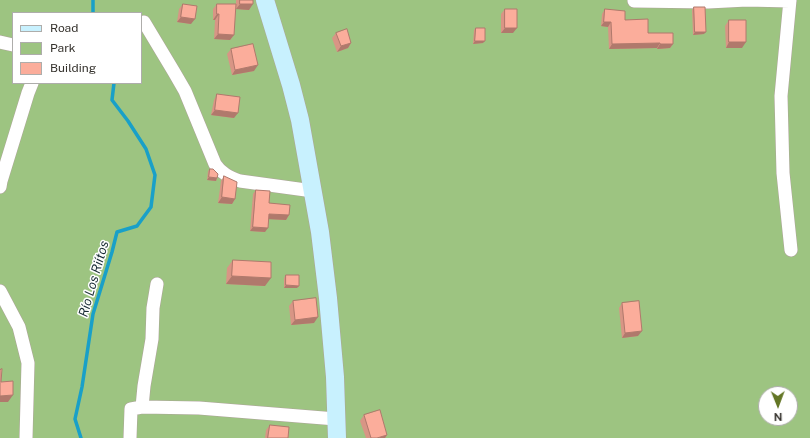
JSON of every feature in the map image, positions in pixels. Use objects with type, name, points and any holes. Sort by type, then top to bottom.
[{"type":"main road","points":[[265,0],[300,120],[320,232],[328,298],[337,438]]},
{"type":"street","points":[[634,1],[708,2],[790,0],[781,96],[783,173],[791,250]]},
{"type":"street","points":[[144,22],[185,91],[215,164],[220,171],[230,178],[240,181],[313,190]]},
{"type":"street","points":[[0,42],[12,45]]},
{"type":"street","points":[[0,187],[32,84]]},
{"type":"street","points":[[142,407],[152,339],[153,308],[157,284]]},
{"type":"street","points":[[0,291],[19,327],[28,362],[26,438]]},
{"type":"street","points":[[130,438],[131,409],[142,407],[199,408],[336,419]]},
{"type":"green space","points":[[0,0],[810,0],[810,438],[0,438]]},
{"type":"building","points":[[240,0],[253,0],[253,4],[240,4]]},
{"type":"building","points":[[183,4],[197,6],[195,19],[181,17]]},
{"type":"building","points":[[217,4],[236,4],[234,35],[218,34],[219,14],[217,14]]},
{"type":"building","points":[[694,7],[705,7],[706,32],[695,32]]},
{"type":"building","points":[[505,9],[517,9],[517,28],[505,28]]},
{"type":"building","points":[[605,9],[625,11],[625,20],[648,19],[648,33],[673,33],[673,44],[612,44],[611,22],[604,22]]},
{"type":"building","points":[[729,20],[746,20],[746,42],[729,42]]},
{"type":"building","points":[[476,28],[485,28],[485,41],[475,41]]},
{"type":"building","points":[[347,29],[351,43],[341,46],[336,33]]},
{"type":"building","points":[[253,44],[258,65],[235,70],[231,49]]},
{"type":"building","points":[[217,94],[240,97],[238,113],[215,110]]},
{"type":"building","points":[[210,169],[213,169],[218,174],[217,178],[209,177]]},
{"type":"building","points":[[224,176],[237,182],[235,199],[222,197]]},
{"type":"building","points":[[256,190],[270,191],[269,203],[290,205],[289,215],[269,214],[268,228],[253,227]]},
{"type":"building","points":[[233,260],[271,262],[271,278],[232,276]]},
{"type":"building","points":[[286,275],[299,275],[299,286],[286,285]]},
{"type":"building","points":[[316,298],[318,317],[295,320],[293,301]]},
{"type":"building","points":[[639,301],[642,331],[625,333],[622,303]]},
{"type":"building","points":[[2,369],[1,382],[13,381],[13,395],[0,396],[0,370]]},
{"type":"building","points":[[380,410],[387,435],[371,438],[364,415]]},
{"type":"building","points":[[270,425],[289,427],[288,438],[268,438]]},
{"type":"waterway","name":"Río Los Riítos","points":[[93,0],[93,12]]},
{"type":"waterway","name":"Río Los Riítos","points":[[81,438],[75,419],[82,387],[93,314],[117,232],[137,226],[151,207],[155,175],[146,149],[112,100],[114,84]]}]
